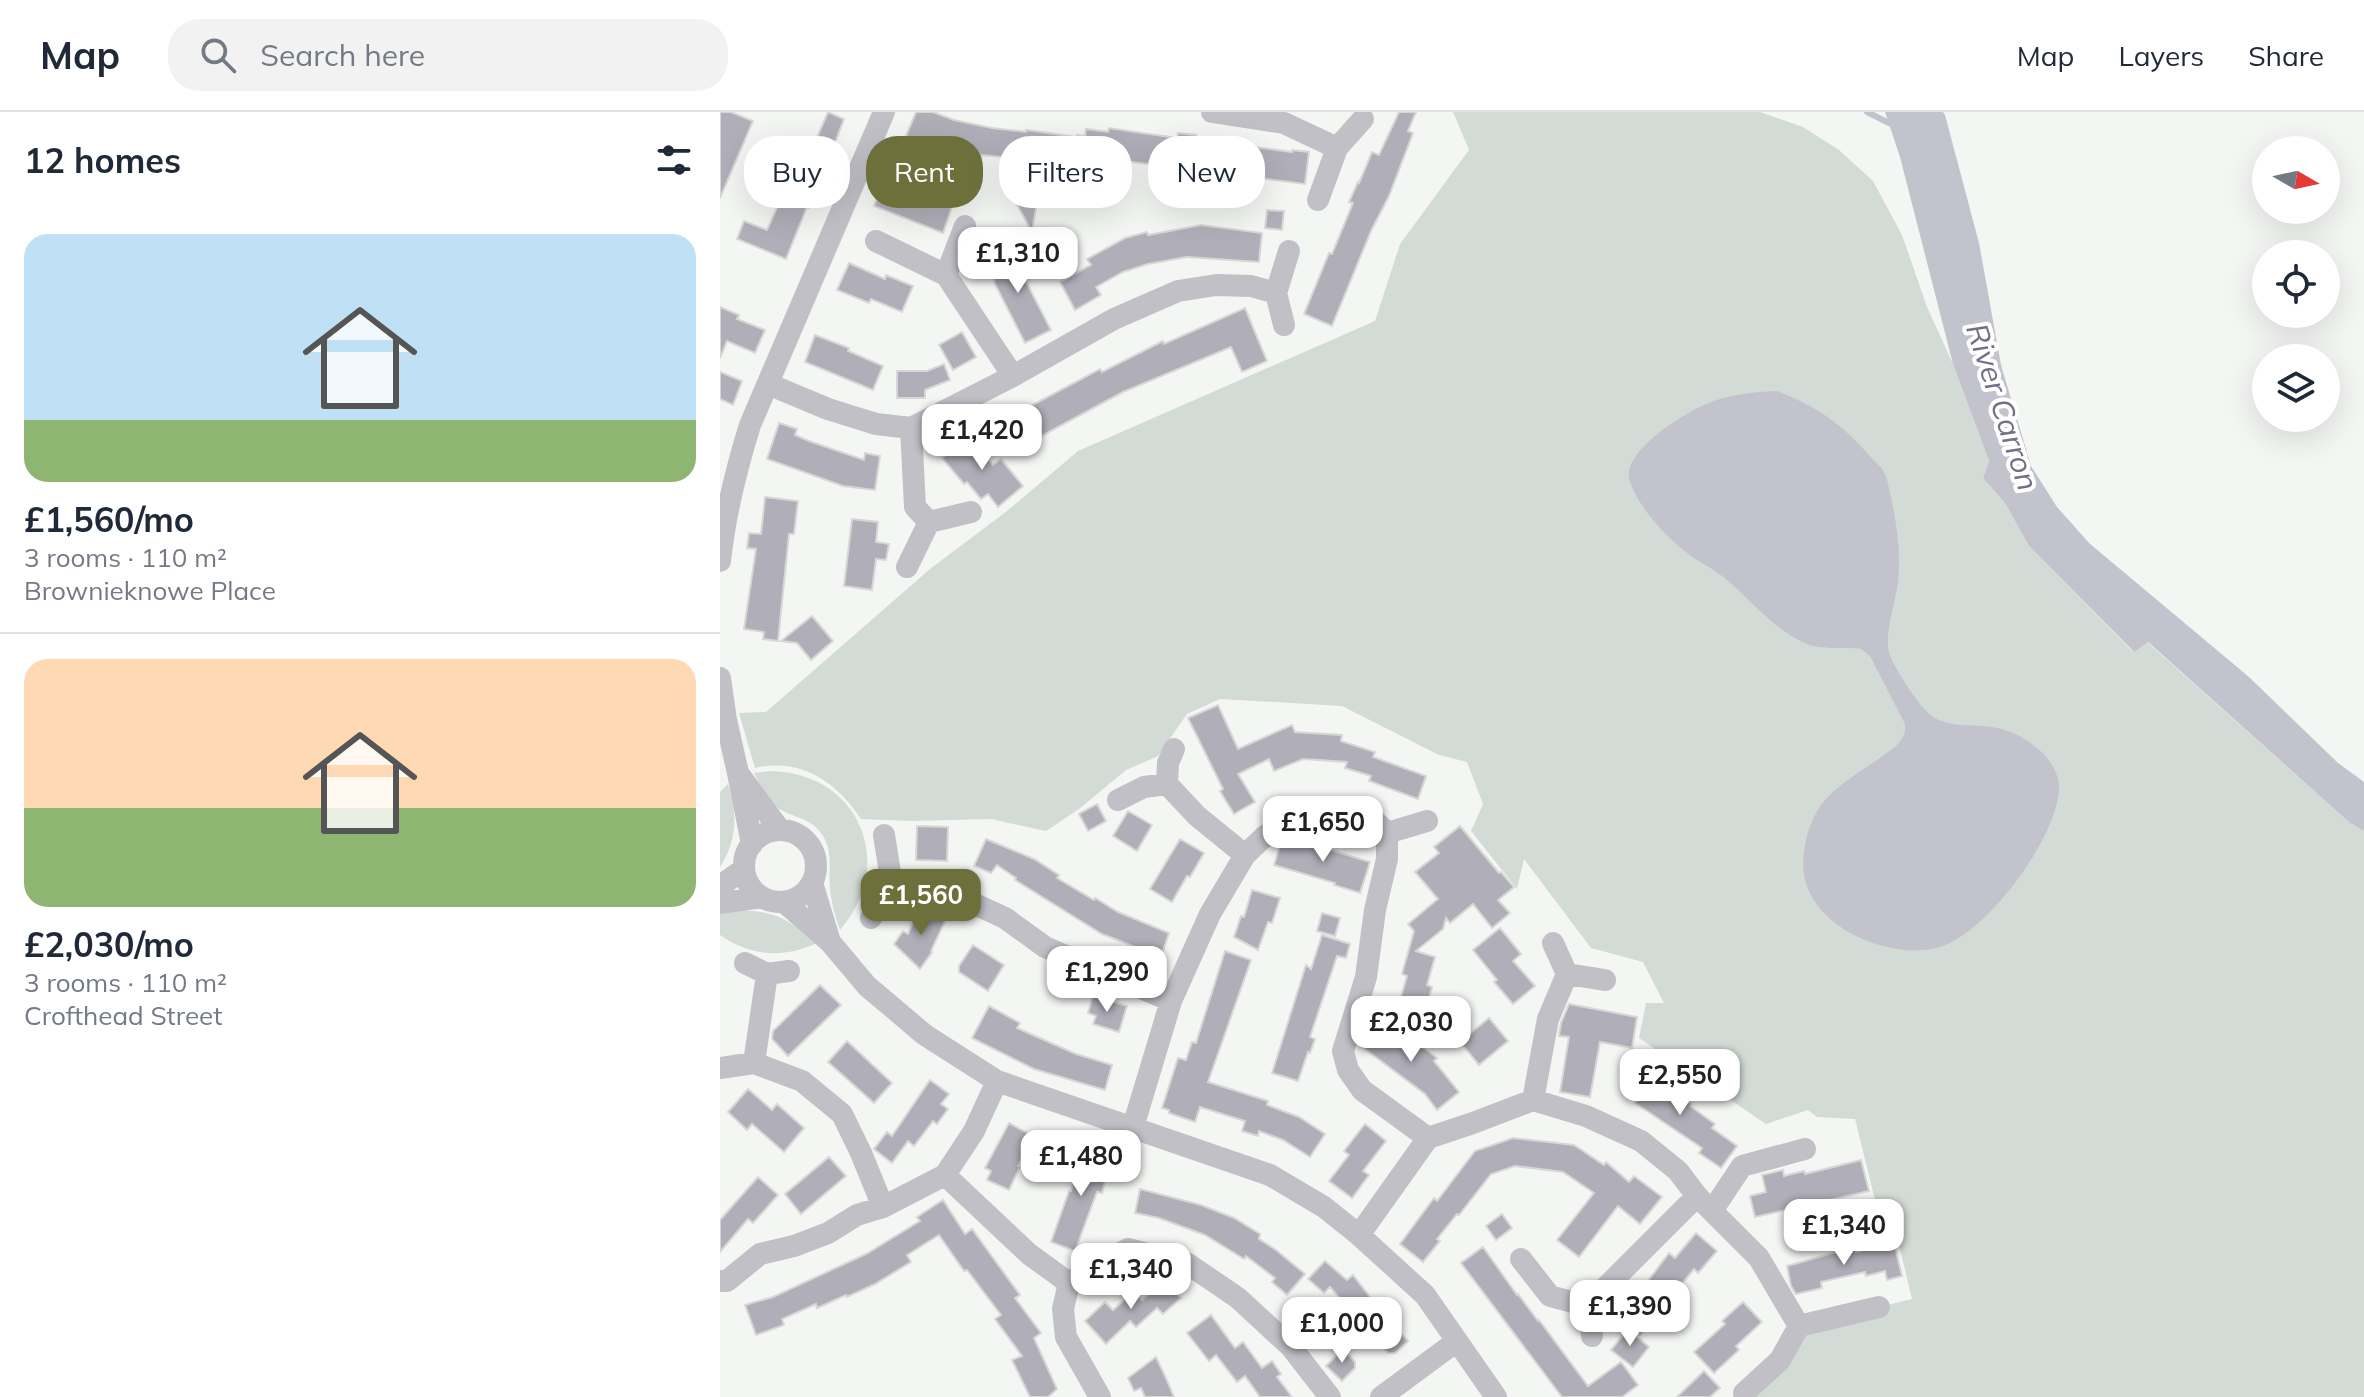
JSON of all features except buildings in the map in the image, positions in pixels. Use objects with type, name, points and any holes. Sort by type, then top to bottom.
[{"type":"street","points":[[720,561],[726,512],[750,425],[884,112]]},
{"type":"street","points":[[1212,112],[1284,123],[1337,148]]},
{"type":"street","points":[[1318,200],[1337,148],[1363,119]]},
{"type":"street","points":[[946,275],[965,226]]},
{"type":"street","points":[[876,241],[946,275],[1013,376]]},
{"type":"street","points":[[1284,325],[1276,293],[1289,251]]},
{"type":"street","points":[[768,384],[828,409],[876,424],[911,428],[1013,376],[1114,319],[1178,291],[1251,286],[1276,293]]},
{"type":"street","points":[[911,428],[915,507],[929,522]]},
{"type":"street","points":[[929,522],[971,512]]},
{"type":"street","points":[[907,567],[929,522]]},
{"type":"street","points":[[720,678],[752,844]]},
{"type":"street","points":[[1174,749],[1168,763],[1167,784],[1197,816],[1245,855]]},
{"type":"street","points":[[738,773],[780,830]]},
{"type":"street","points":[[1118,800],[1144,787],[1167,784]]},
{"type":"street","points":[[1133,1127],[1171,1001],[1210,914],[1245,855],[1265,836],[1298,813],[1326,807],[1375,821],[1387,833],[1387,859],[1375,910],[1366,977],[1343,1051],[1348,1070],[1362,1090],[1428,1138]]},
{"type":"street","points":[[1387,833],[1427,821]]},
{"type":"street","points":[[720,903],[773,899],[795,899],[805,892],[812,883],[816,863],[808,844],[800,836],[780,830],[770,832],[752,844],[744,869],[753,890],[773,899],[830,942],[867,986],[925,1035],[997,1081],[1270,1175],[1324,1207],[1425,1295],[1496,1397]]},
{"type":"street","points":[[871,918],[891,879],[884,835]]},
{"type":"street","points":[[720,886],[744,869]]},
{"type":"street","points":[[891,879],[928,884],[955,895],[1005,918],[1045,947],[1171,1001]]},
{"type":"street","points":[[812,883],[830,942]]},
{"type":"street","points":[[1533,1100],[1548,1019],[1567,974],[1553,943]]},
{"type":"street","points":[[745,963],[778,972],[754,1063]]},
{"type":"street","points":[[1567,974],[1605,980]]},
{"type":"street","points":[[720,1068],[754,1063],[802,1081],[842,1114],[883,1207]]},
{"type":"street","points":[[720,1281],[727,1281],[760,1254],[828,1233],[857,1215],[883,1207],[945,1175],[974,1131],[997,1081]]},
{"type":"street","points":[[1359,1235],[1428,1138],[1533,1100],[1586,1116],[1641,1141],[1678,1171],[1704,1204],[1759,1258],[1799,1326]]},
{"type":"street","points":[[1587,1306],[1704,1204],[1742,1166],[1805,1149]]},
{"type":"street","points":[[945,1175],[1029,1254],[1069,1283]]},
{"type":"street","points":[[1100,1397],[1066,1337],[1063,1309],[1069,1283],[1128,1249],[1188,1264],[1238,1298],[1291,1347],[1330,1397]]},
{"type":"street","points":[[1521,1259],[1550,1296],[1587,1306]]},
{"type":"street","points":[[1587,1306],[1592,1336]]},
{"type":"street","points":[[1744,1393],[1780,1360],[1799,1326],[1879,1307]]},
{"type":"street","points":[[1381,1397],[1457,1341]]},
{"type":"shaded area","points":[[1453,112],[1760,112],[1803,127],[1839,150],[1873,181],[1902,235],[1927,307],[1953,364],[1989,461],[1983,478],[2005,503],[2029,546],[2133,652],[2147,642],[2350,823],[2364,831],[2364,1397],[1740,1397],[1799,1326],[1912,1299],[1893,1220],[1879,1216],[1855,1119],[1817,1117],[1808,1110],[1766,1124],[1639,1038],[1646,1003],[1664,1003],[1643,962],[1591,948],[1524,859],[1517,889],[1471,831],[1483,804],[1467,762],[1439,755],[1342,706],[1220,699],[1187,714],[1158,756],[1126,770],[1079,809],[1046,831],[991,819],[861,819],[841,794],[816,776],[788,766],[755,768],[739,713],[766,712],[930,569],[1007,511],[1078,451],[1375,321],[1400,244],[1469,150]]},
{"type":"shaded area","points":[[769,771],[800,775],[826,787],[846,804],[860,826],[867,851],[866,877],[857,904],[840,930],[831,898],[829,853],[825,840],[811,823],[771,802],[754,773]]},
{"type":"shaded area","points":[[728,784],[734,827],[730,847],[720,867],[720,792]]},
{"type":"shaded area","points":[[755,911],[776,916],[817,943],[779,953],[743,947],[720,935],[720,912]]},
{"type":"water","name":"River Carron","points":[[1885,112],[1943,112],[1945,115],[1979,243],[2001,365],[2031,466],[2057,507],[2089,543],[2249,677],[2338,763],[2364,782],[2364,831],[2350,823],[2148,642],[2134,652],[2029,546],[2005,503],[1983,478],[1989,461],[1953,364],[1900,157]]},
{"type":"water","points":[[1777,391],[1816,409],[1838,425],[1885,474],[1895,518],[1899,560],[1889,627],[1889,653],[1915,697],[1928,713],[1940,720],[2003,729],[2026,740],[2045,756],[2057,777],[2056,808],[2047,832],[2017,881],[1978,923],[1959,938],[1940,947],[1900,949],[1878,945],[1857,936],[1822,911],[1810,894],[1804,874],[1806,838],[1821,805],[1838,788],[1888,753],[1904,733],[1905,724],[1870,656],[1861,649],[1807,644],[1783,631],[1722,576],[1673,541],[1648,513],[1630,482],[1629,470],[1635,458],[1644,446],[1672,423],[1727,397]]},
{"type":"waterway","points":[[1867,112],[1893,125]]}]
